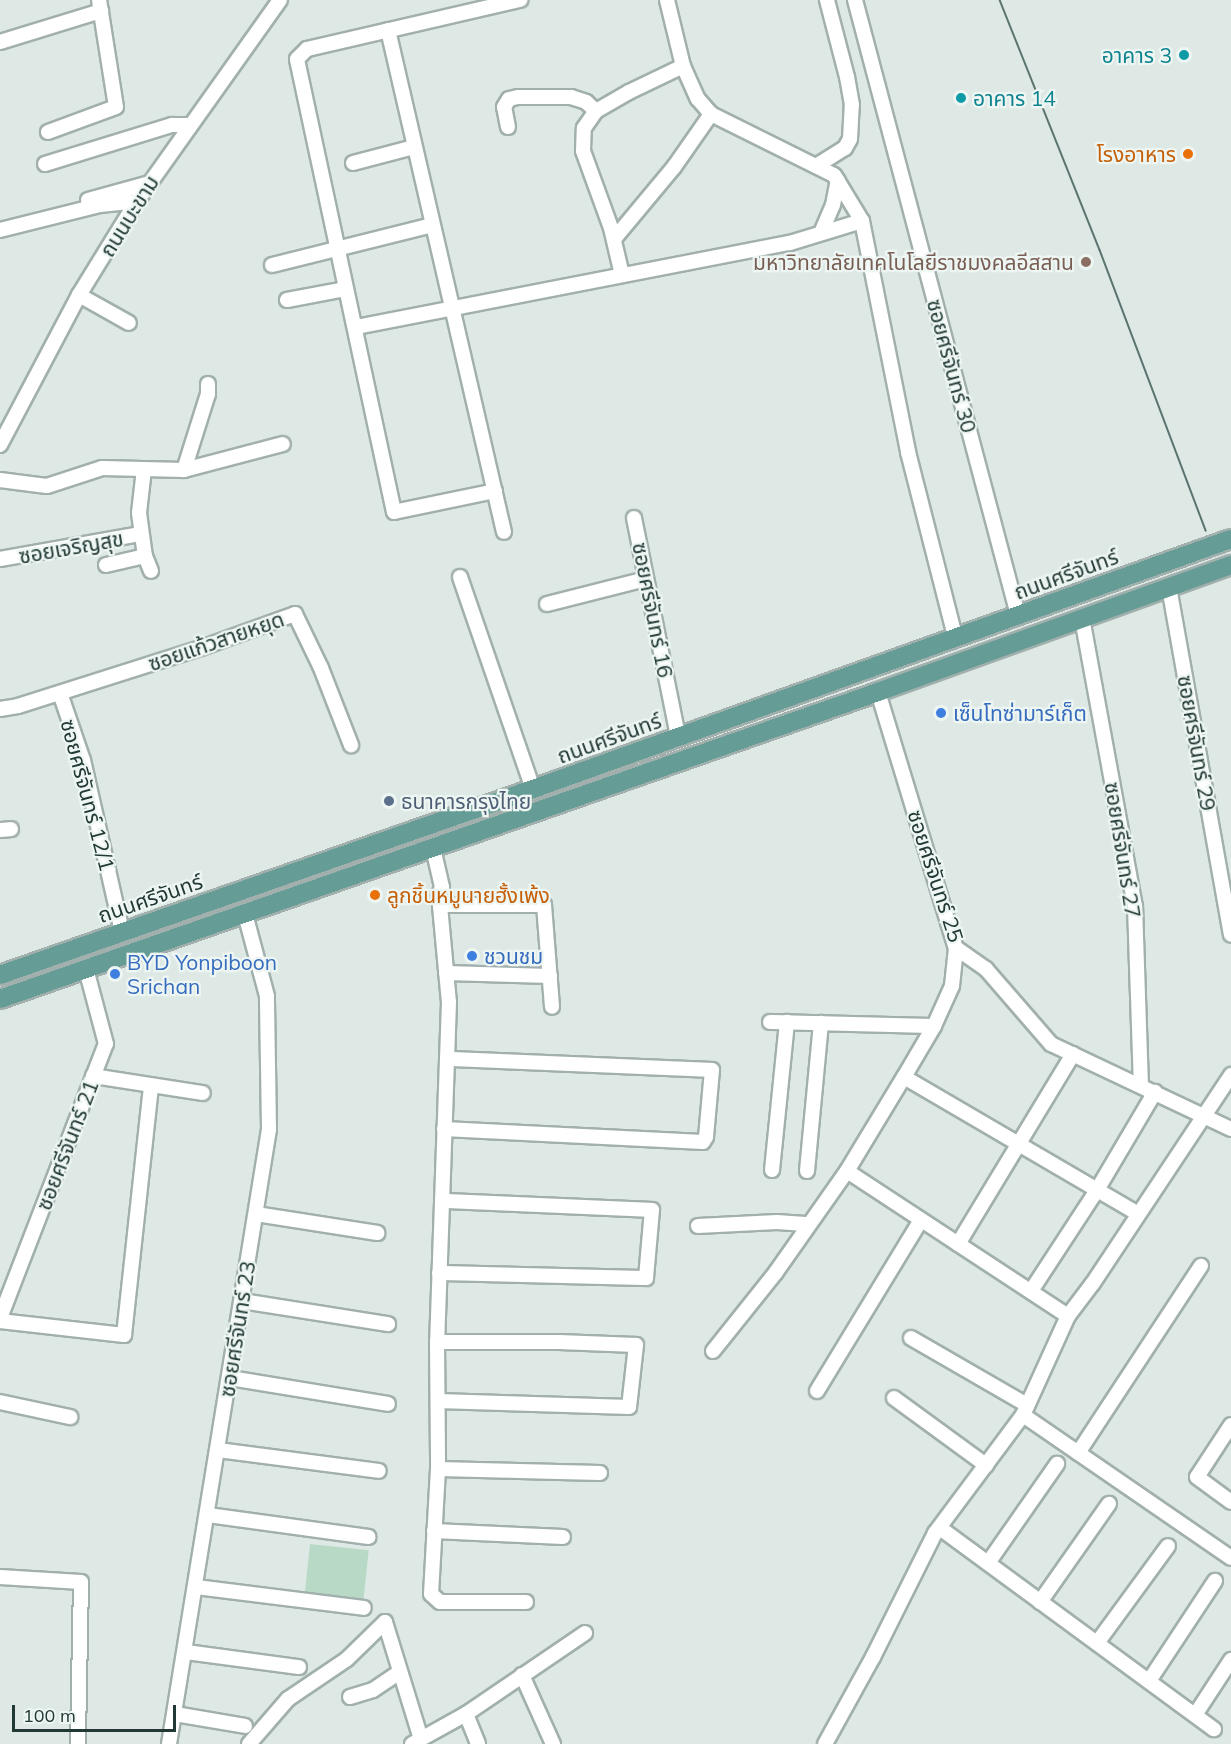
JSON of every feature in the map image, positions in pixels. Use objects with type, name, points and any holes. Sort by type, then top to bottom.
[{"type":"main road","name":"ถนนศรีจันทร์","points":[[0,975],[533,789],[1231,539]]},
{"type":"main road","points":[[0,999],[878,692],[961,660],[1231,565]]},
{"type":"main road","points":[[955,637],[961,660]]},
{"type":"street","name":"ถนนบะขาม","points":[[0,446],[79,295],[135,204],[280,0]]},
{"type":"street","points":[[495,491],[394,512],[297,58],[307,49],[520,0]]},
{"type":"street","points":[[667,0],[682,66],[698,99],[711,114],[816,166],[838,180],[862,221],[908,452],[955,637]]},
{"type":"street","points":[[816,166],[844,148],[850,139],[852,105],[827,0]]},
{"type":"street","name":"ซอยศรีจันทร์ 30","points":[[855,0],[1018,615]]},
{"type":"street","points":[[0,42],[100,6],[116,107],[48,132]]},
{"type":"street","points":[[388,30],[504,532]]},
{"type":"street","points":[[622,275],[614,239],[583,151],[584,128],[596,111],[682,66]]},
{"type":"street","points":[[508,127],[504,107],[510,99],[518,97],[571,97],[585,102],[596,111]]},
{"type":"street","points":[[614,239],[674,167],[711,114]]},
{"type":"street","points":[[45,164],[172,125],[190,125]]},
{"type":"street","points":[[353,163],[414,147]]},
{"type":"street","points":[[821,233],[833,205],[838,180]]},
{"type":"street","points":[[71,204],[150,183]]},
{"type":"street","points":[[0,230],[100,205],[129,202],[135,204]]},
{"type":"street","points":[[356,327],[790,243],[862,221]]},
{"type":"street","points":[[272,265],[432,225]]},
{"type":"street","points":[[287,300],[346,289]]},
{"type":"street","points":[[79,295],[129,323]]},
{"type":"street","points":[[184,470],[208,394],[208,384]]},
{"type":"street","points":[[0,480],[47,486],[102,468],[184,470],[283,444]]},
{"type":"street","points":[[144,469],[140,513],[141,534],[151,572]]},
{"type":"street","name":"ซอยศรีจันทร์ 16","points":[[634,518],[678,737]]},
{"type":"street","name":"ซอยเจริญสุข","points":[[0,559],[141,534]]},
{"type":"street","points":[[106,566],[145,556]]},
{"type":"street","points":[[460,577],[533,789]]},
{"type":"street","points":[[547,604],[646,579]]},
{"type":"street","name":"ซอยศรีจันทร์ 29","points":[[1169,587],[1231,935]]},
{"type":"street","name":"ซอยแก้วสายหยุด","points":[[0,709],[60,693],[201,648],[295,614],[321,668],[351,745]]},
{"type":"street","name":"ซอยศรีจันทร์ 27","points":[[1082,618],[1135,906],[1141,1085]]},
{"type":"street","name":"ซอยศรีจันทร์ 25","points":[[878,692],[956,948],[986,969],[1051,1044],[1231,1129]]},
{"type":"street","name":"ซอยศรีจันทร์ 12/1","points":[[60,693],[83,760],[122,932]]},
{"type":"street","points":[[429,850],[442,887],[440,900],[449,1002],[437,1342],[438,1469],[431,1594],[440,1602],[526,1602]]},
{"type":"street","points":[[440,900],[544,905],[552,1007]]},
{"type":"street","name":"ซอยศรีจันทร์ 23","points":[[169,1744],[186,1652],[269,1129],[267,996],[244,914]]},
{"type":"street","points":[[713,1351],[776,1272],[847,1171],[904,1077],[934,1026],[951,986],[956,948]]},
{"type":"street","name":"ซอยศรีจันทร์ 21","points":[[0,1319],[106,1044],[86,969]]},
{"type":"street","points":[[446,973],[550,976]]},
{"type":"street","points":[[770,1022],[934,1026]]},
{"type":"street","points":[[772,1170],[787,1022]]},
{"type":"street","points":[[807,1171],[821,1023]]},
{"type":"street","points":[[958,1244],[1073,1054]]},
{"type":"street","points":[[444,1129],[703,1142],[706,1137],[712,1070],[447,1059]]},
{"type":"street","points":[[825,1744],[940,1528],[1025,1410],[1068,1316],[1093,1283],[1231,1075]]},
{"type":"street","points":[[93,1076],[203,1093]]},
{"type":"street","points":[[904,1077],[1138,1214]]},
{"type":"street","points":[[0,1319],[124,1335],[151,1085]]},
{"type":"street","points":[[1031,1292],[1097,1190],[1155,1092]]},
{"type":"street","points":[[847,1171],[1068,1316]]},
{"type":"street","points":[[439,1273],[560,1274],[646,1278],[652,1210],[442,1202]]},
{"type":"street","points":[[256,1214],[378,1233]]},
{"type":"street","points":[[817,1391],[921,1220]]},
{"type":"street","points":[[698,1226],[777,1222],[809,1224]]},
{"type":"street","points":[[1078,1453],[1201,1266]]},
{"type":"street","points":[[242,1301],[388,1324]]},
{"type":"street","points":[[911,1338],[1025,1410],[1078,1453],[1231,1558]]},
{"type":"street","points":[[437,1342],[560,1342],[636,1345],[629,1407],[438,1401]]},
{"type":"street","points":[[230,1378],[388,1404]]},
{"type":"street","points":[[894,1398],[986,1464]]},
{"type":"street","points":[[0,1402],[70,1417]]},
{"type":"street","points":[[1230,1498],[1197,1478],[1231,1425]]},
{"type":"street","points":[[218,1450],[379,1471]]},
{"type":"street","points":[[988,1563],[1058,1464]]},
{"type":"street","points":[[438,1469],[600,1473]]},
{"type":"street","points":[[1040,1602],[1108,1504]]},
{"type":"street","points":[[208,1515],[368,1537]]},
{"type":"street","points":[[940,1528],[1214,1729]]},
{"type":"street","points":[[434,1531],[562,1537]]},
{"type":"street","points":[[1097,1643],[1168,1546]]},
{"type":"street","points":[[0,1577],[81,1582],[78,1744]]},
{"type":"street","points":[[1149,1681],[1215,1581]]},
{"type":"street","points":[[196,1587],[364,1608]]},
{"type":"street","points":[[249,1744],[288,1699],[347,1659],[385,1622],[417,1742],[466,1714],[585,1633]]},
{"type":"street","points":[[186,1652],[299,1667]]},
{"type":"street","points":[[1195,1715],[1231,1660]]},
{"type":"street","points":[[350,1697],[373,1690],[400,1672]]},
{"type":"street","points":[[522,1675],[553,1744]]},
{"type":"street","points":[[175,1714],[245,1726]]},
{"type":"street","points":[[466,1714],[478,1744]]},
{"type":"green space","points":[[310,1544],[369,1550],[364,1599],[305,1593]]},
{"type":"tram line","points":[[1000,0],[1100,250],[1206,531]]},
{"type":"place","name":"อาคาร 3","points":[[1184,55]]},
{"type":"place","name":"อาคาร 14","points":[[961,98]]},
{"type":"place","name":"โรงอาหาร","points":[[1188,154]]},
{"type":"place","name":"มหาวิทยาลัยเทคโนโลยีราชมงคลอีสสาน","points":[[1086,262]]},
{"type":"place","name":"เซ็นโทซ่ามาร์เก็ต","points":[[941,713]]},
{"type":"place","name":"ธนาคารกรุงไทย","points":[[389,801]]},
{"type":"place","name":"ลูกชิ้นหมูนายฮั้งเพ้ง","points":[[375,895]]},
{"type":"place","name":"ชวนชม","points":[[472,956]]},
{"type":"place","name":"BYD Yonpiboon Srichan","points":[[115,974]]}]
